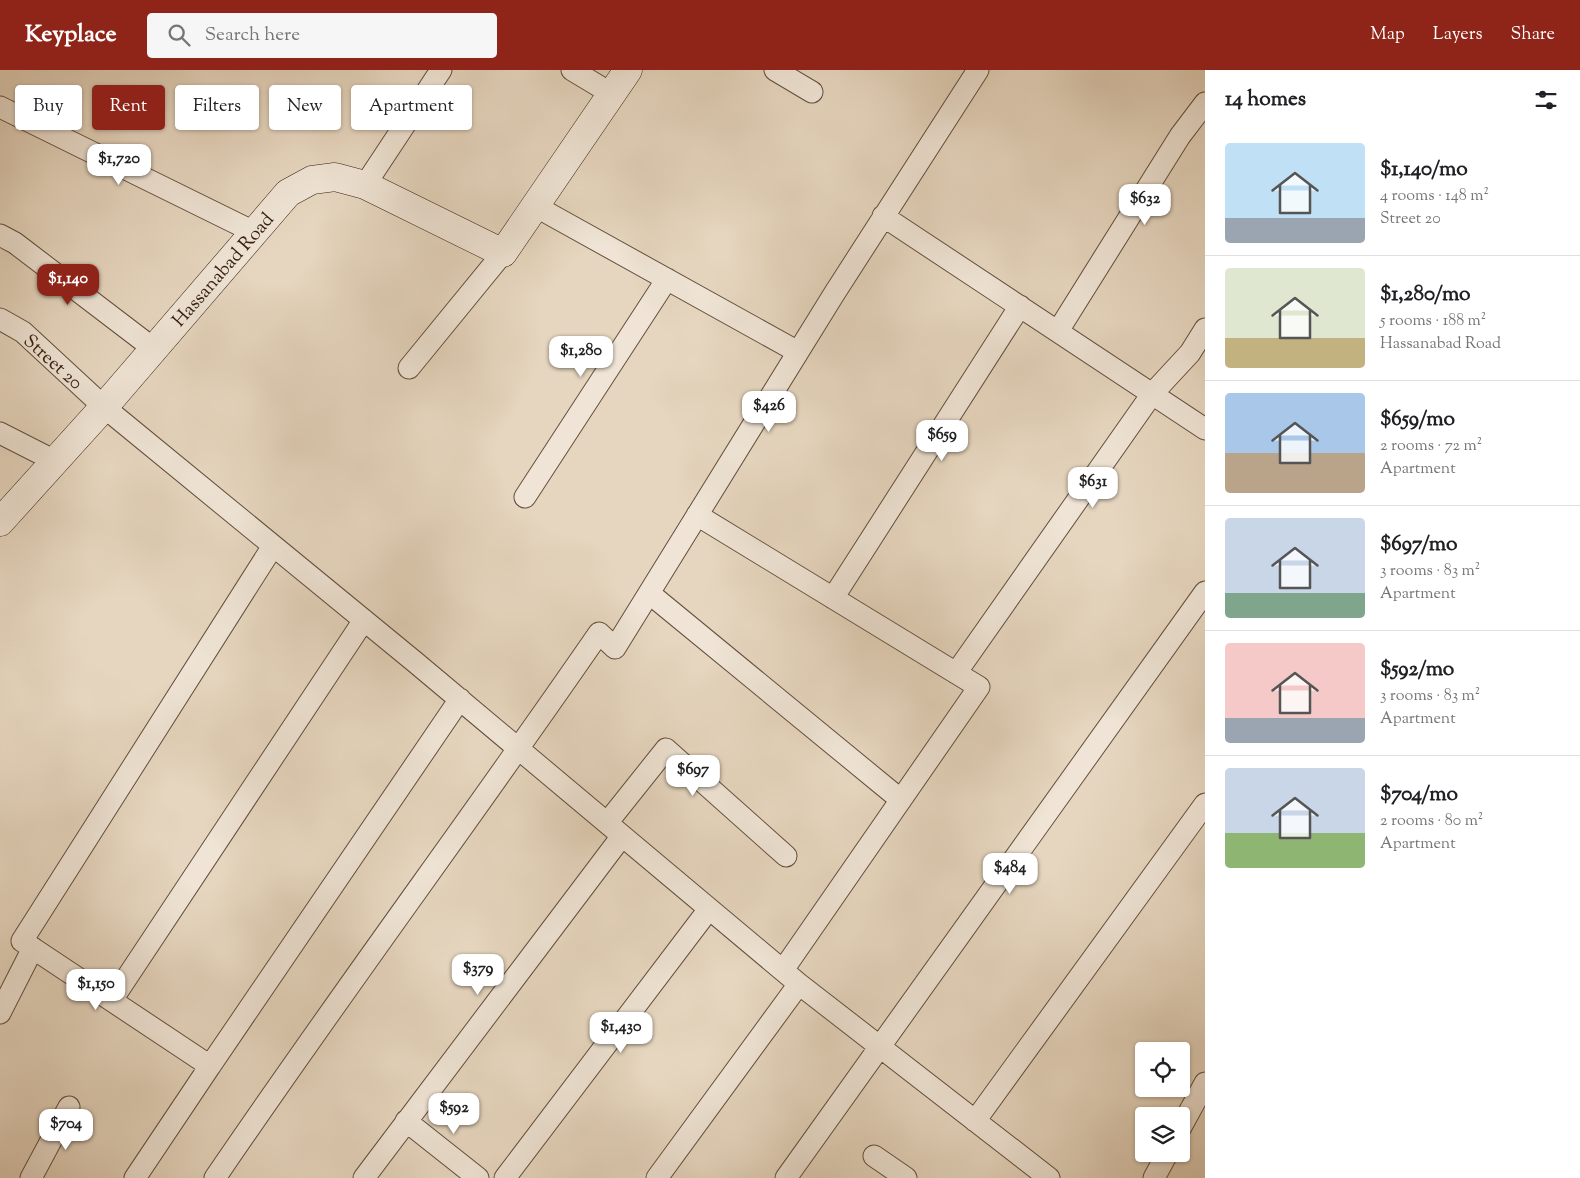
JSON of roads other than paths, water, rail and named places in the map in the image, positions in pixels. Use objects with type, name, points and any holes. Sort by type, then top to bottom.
[{"type":"street","points":[[365,185],[441,70]]},
{"type":"street","points":[[572,70],[612,94]]},
{"type":"street","points":[[408,368],[504,254],[628,70]]},
{"type":"street","points":[[775,70],[812,92]]},
{"type":"street","points":[[215,1178],[291,1065],[519,750],[599,632],[615,648],[883,216],[978,70]]},
{"type":"street","points":[[1058,331],[1180,136],[1205,103]]},
{"type":"street","points":[[0,107],[254,232]]},
{"type":"street","name":"Hassanabad Road","points":[[0,522],[104,407],[288,193],[312,180],[336,177],[365,185],[504,254]]},
{"type":"street","points":[[535,206],[798,352]]},
{"type":"street","points":[[883,216],[1205,429]]},
{"type":"street","points":[[0,235],[15,243],[154,349]]},
{"type":"street","points":[[525,497],[666,279]]},
{"type":"street","points":[[833,598],[1020,306]]},
{"type":"street","name":"Street 20","points":[[0,319],[23,332],[104,407],[460,699],[791,977],[1049,1178]]},
{"type":"street","points":[[956,673],[1152,394],[1190,353],[1205,329]]},
{"type":"street","points":[[0,433],[55,461]]},
{"type":"street","points":[[657,1178],[791,977],[901,800],[979,687],[697,515]]},
{"type":"street","points":[[210,1066],[22,940],[273,546]]},
{"type":"street","points":[[786,1178],[1205,592]]},
{"type":"street","points":[[649,593],[901,800]]},
{"type":"street","points":[[112,1000],[364,620]]},
{"type":"street","points":[[135,1178],[460,699]]},
{"type":"street","points":[[364,1178],[615,829],[666,749],[786,856]]},
{"type":"street","points":[[975,1121],[1205,804]]},
{"type":"street","points":[[505,1178],[709,908]]},
{"type":"street","points":[[0,1013],[33,948]]},
{"type":"street","points":[[1190,1110],[1205,1083]]},
{"type":"street","points":[[32,1178],[69,1107]]},
{"type":"street","points":[[406,1121],[478,1178]]},
{"type":"street","points":[[874,1156],[906,1178]]},
{"type":"street","points":[[1154,1178],[1163,1162]]}]
